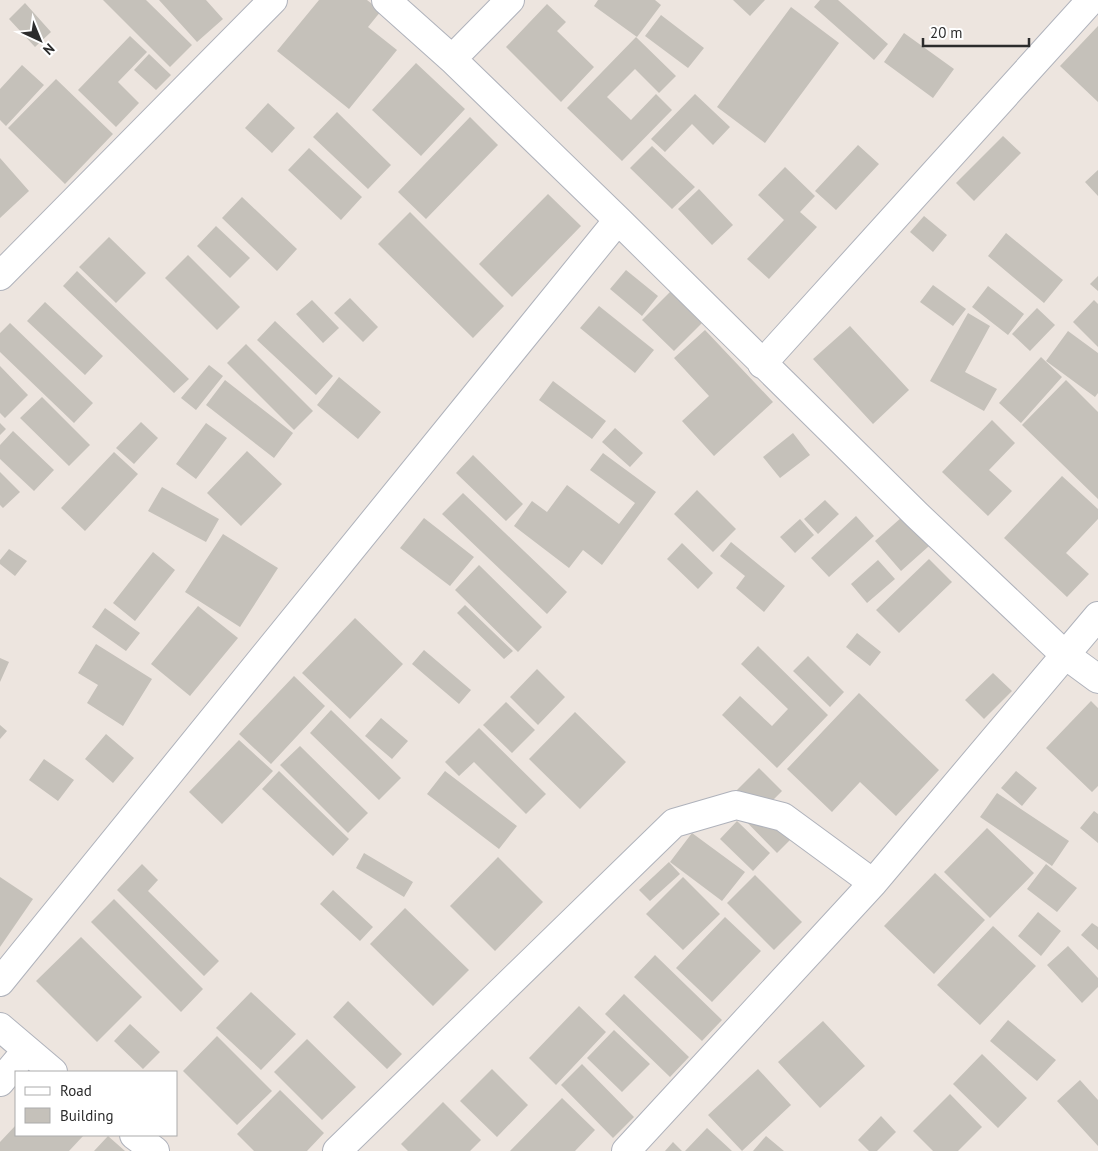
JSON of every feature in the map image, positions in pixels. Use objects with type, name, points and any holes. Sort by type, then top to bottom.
[{"type":"street","points":[[0,276],[273,0]]},
{"type":"street","points":[[386,0],[452,59],[618,220],[762,364],[1064,654],[1098,680]]},
{"type":"street","points":[[452,59],[510,0]]},
{"type":"street","points":[[762,364],[1092,0]]},
{"type":"street","points":[[0,982],[618,220]]},
{"type":"street","points":[[626,1151],[873,883],[1064,654],[1098,616]]},
{"type":"street","points":[[338,1151],[674,823],[736,805],[783,816],[873,883]]},
{"type":"street","points":[[0,1027],[52,1071]]},
{"type":"street","points":[[0,1082],[26,1051]]},
{"type":"street","points":[[135,1136],[155,1151]]},
{"type":"building","points":[[103,0],[146,0],[192,45],[170,67]]},
{"type":"building","points":[[159,0],[206,0],[223,19],[197,42]]},
{"type":"building","points":[[319,0],[367,0],[381,11],[368,27],[397,50],[349,109],[277,51]]},
{"type":"building","points":[[598,0],[655,0],[661,5],[637,37],[594,6]]},
{"type":"building","points":[[733,0],[765,0],[750,16]]},
{"type":"building","points":[[820,0],[838,0],[888,44],[874,60],[814,7]]},
{"type":"building","points":[[25,3],[51,32],[35,47],[9,19]]},
{"type":"building","points":[[547,4],[566,22],[557,31],[594,67],[561,102],[506,47]]},
{"type":"building","points":[[791,7],[839,43],[765,143],[717,107]]},
{"type":"building","points":[[661,15],[704,48],[688,68],[645,36]]},
{"type":"building","points":[[1098,26],[1098,102],[1060,66]]},
{"type":"building","points":[[904,33],[954,69],[933,98],[884,62]]},
{"type":"building","points":[[130,36],[147,52],[118,82],[139,103],[116,127],[78,90]]},
{"type":"building","points":[[636,37],[676,76],[659,93],[635,69],[607,97],[631,120],[656,94],[672,110],[622,161],[567,108]]},
{"type":"building","points":[[149,54],[171,75],[156,90],[134,70]]},
{"type":"building","points":[[416,63],[465,109],[421,156],[372,110]]},
{"type":"building","points":[[22,65],[44,85],[6,126],[0,120],[0,89]]},
{"type":"building","points":[[56,79],[113,134],[65,184],[8,128]]},
{"type":"building","points":[[695,94],[730,127],[713,145],[692,124],[665,152],[651,139]]},
{"type":"building","points":[[268,103],[295,128],[272,153],[245,128]]},
{"type":"building","points":[[337,112],[391,165],[368,189],[313,137]]},
{"type":"building","points":[[470,117],[498,145],[426,219],[398,192]]},
{"type":"building","points":[[1003,136],[1021,153],[974,201],[956,183]]},
{"type":"building","points":[[858,145],[879,164],[836,210],[815,191]]},
{"type":"building","points":[[652,146],[695,187],[672,209],[630,168]]},
{"type":"building","points":[[309,148],[362,197],[341,220],[288,170]]},
{"type":"building","points":[[0,158],[29,191],[0,218]]},
{"type":"building","points":[[785,167],[815,196],[800,212],[817,227],[769,279],[747,259],[784,220],[758,195]]},
{"type":"building","points":[[1098,170],[1098,196],[1085,182]]},
{"type":"building","points":[[699,189],[733,225],[712,245],[678,209]]},
{"type":"building","points":[[548,194],[581,226],[512,297],[479,264]]},
{"type":"building","points":[[242,197],[297,249],[277,271],[222,218]]},
{"type":"building","points":[[410,212],[504,306],[473,338],[378,244]]},
{"type":"building","points":[[924,216],[947,235],[933,252],[910,232]]},
{"type":"building","points":[[216,226],[250,258],[230,278],[197,246]]},
{"type":"building","points":[[1006,233],[1063,280],[1044,303],[988,256]]},
{"type":"building","points":[[109,237],[146,273],[116,303],[79,267]]},
{"type":"building","points":[[188,255],[240,307],[217,330],[165,278]]},
{"type":"building","points":[[626,270],[658,296],[642,316],[610,289]]},
{"type":"building","points":[[77,271],[189,379],[174,393],[63,286]]},
{"type":"building","points":[[1098,276],[1098,291],[1090,284]]},
{"type":"building","points":[[933,285],[966,309],[953,326],[920,302]]},
{"type":"building","points":[[988,286],[1024,314],[1008,335],[972,307]]},
{"type":"building","points":[[671,291],[702,323],[674,351],[642,320]]},
{"type":"building","points":[[350,298],[378,327],[363,342],[334,313]]},
{"type":"building","points":[[312,300],[339,328],[323,343],[296,314]]},
{"type":"building","points":[[1094,300],[1098,304],[1098,347],[1073,322]]},
{"type":"building","points":[[45,302],[103,356],[85,375],[27,321]]},
{"type":"building","points":[[599,306],[654,350],[635,373],[580,328]]},
{"type":"building","points":[[1037,308],[1055,325],[1030,351],[1012,334]]},
{"type":"building","points":[[968,313],[990,326],[965,372],[997,389],[984,411],[930,381]]},
{"type":"building","points":[[275,321],[333,376],[316,395],[257,340]]},
{"type":"building","points":[[10,323],[93,403],[74,423],[0,352],[0,333]]},
{"type":"building","points":[[850,326],[909,390],[873,424],[813,359]]},
{"type":"building","points":[[705,330],[773,402],[714,456],[682,421],[709,396],[674,358]]},
{"type":"building","points":[[1068,331],[1098,353],[1098,393],[1095,397],[1046,361]]},
{"type":"building","points":[[246,344],[313,411],[294,430],[227,363]]},
{"type":"building","points":[[1041,357],[1062,377],[1021,423],[999,403]]},
{"type":"building","points":[[209,365],[223,376],[196,410],[181,398]]},
{"type":"building","points":[[0,366],[28,395],[5,418],[0,413]]},
{"type":"building","points":[[339,377],[381,412],[358,439],[317,405]]},
{"type":"building","points":[[225,380],[293,433],[274,458],[206,405]]},
{"type":"building","points":[[1066,380],[1098,412],[1098,499],[1022,425]]},
{"type":"building","points":[[553,381],[606,421],[592,439],[539,400]]},
{"type":"building","points":[[42,397],[90,445],[69,466],[20,418]]},
{"type":"building","points":[[992,420],[1015,443],[989,470],[1012,491],[988,516],[942,472]]},
{"type":"building","points":[[141,422],[158,438],[134,464],[116,448]]},
{"type":"building","points":[[0,423],[6,429],[0,435]]},
{"type":"building","points":[[206,423],[227,438],[196,479],[176,464]]},
{"type":"building","points":[[615,428],[643,453],[630,467],[602,442]]},
{"type":"building","points":[[13,431],[54,470],[34,491],[0,459],[0,445]]},
{"type":"building","points":[[793,433],[810,455],[780,478],[763,457]]},
{"type":"building","points":[[247,451],[282,484],[241,526],[207,493]]},
{"type":"building","points":[[114,452],[138,474],[85,531],[61,508]]},
{"type":"building","points":[[603,453],[656,492],[602,565],[583,550],[569,568],[514,526],[532,501],[547,512],[567,485],[619,524],[635,503],[590,470]]},
{"type":"building","points":[[473,455],[523,504],[506,521],[456,473]]},
{"type":"building","points":[[0,472],[20,492],[3,508],[0,505]]},
{"type":"building","points":[[1062,476],[1098,509],[1098,519],[1066,553],[1089,574],[1067,597],[1004,538]]},
{"type":"building","points":[[162,487],[219,519],[206,542],[148,511]]},
{"type":"building","points":[[697,490],[736,529],[713,552],[674,514]]},
{"type":"building","points":[[463,493],[567,592],[547,614],[442,514]]},
{"type":"building","points":[[825,500],[839,514],[818,534],[804,519]]},
{"type":"building","points":[[856,516],[874,536],[829,577],[811,558]]},
{"type":"building","points":[[902,517],[929,546],[901,571],[875,541]]},
{"type":"building","points":[[424,518],[474,557],[450,586],[400,548]]},
{"type":"building","points":[[800,519],[814,535],[795,553],[780,537]]},
{"type":"building","points":[[223,534],[278,568],[240,627],[185,592]]},
{"type":"building","points":[[731,542],[785,586],[764,612],[736,588],[745,576],[720,556]]},
{"type":"building","points":[[682,543],[713,573],[698,589],[667,559]]},
{"type":"building","points":[[9,549],[27,561],[15,576],[0,564],[0,560]]},
{"type":"building","points":[[153,552],[175,570],[135,621],[113,603]]},
{"type":"building","points":[[929,559],[952,582],[899,633],[876,610]]},
{"type":"building","points":[[878,560],[895,579],[867,603],[851,584]]},
{"type":"building","points":[[479,565],[542,627],[518,652],[455,590]]},
{"type":"building","points":[[465,605],[513,651],[504,659],[457,613]]},
{"type":"building","points":[[198,606],[238,638],[190,696],[151,664]]},
{"type":"building","points":[[105,608],[140,633],[126,651],[92,627]]},
{"type":"building","points":[[355,618],[403,664],[350,719],[302,673]]},
{"type":"building","points":[[857,633],[881,652],[870,666],[846,647]]},
{"type":"building","points":[[96,644],[152,679],[123,726],[87,703],[98,685],[78,673]]},
{"type":"building","points":[[758,646],[828,715],[777,768],[722,715],[740,696],[772,726],[788,709],[741,664]]},
{"type":"building","points":[[424,650],[471,690],[459,704],[412,664]]},
{"type":"building","points":[[808,656],[844,692],[830,707],[793,671]]},
{"type":"building","points":[[0,658],[9,662],[0,682]]},
{"type":"building","points":[[537,669],[565,697],[538,725],[510,697]]},
{"type":"building","points":[[993,673],[1012,691],[984,719],[965,700]]},
{"type":"building","points":[[294,676],[325,706],[271,764],[239,734]]},
{"type":"building","points":[[859,693],[939,770],[896,816],[860,782],[832,812],[787,769]]},
{"type":"building","points":[[1091,701],[1098,708],[1098,786],[1092,792],[1046,748]]},
{"type":"building","points":[[506,702],[535,730],[512,753],[483,725]]},
{"type":"building","points":[[331,710],[401,778],[379,800],[310,733]]},
{"type":"building","points":[[575,712],[626,762],[580,809],[529,759]]},
{"type":"building","points":[[381,718],[408,741],[392,759],[365,736]]},
{"type":"building","points":[[0,725],[7,731],[0,739]]},
{"type":"building","points":[[479,728],[546,794],[526,814],[474,762],[459,776],[445,762]]},
{"type":"building","points":[[106,734],[134,758],[113,783],[85,759]]},
{"type":"building","points":[[239,740],[273,771],[222,824],[189,792]]},
{"type":"building","points":[[300,746],[368,813],[348,833],[280,765]]},
{"type":"building","points":[[44,759],[74,780],[58,801],[29,780]]},
{"type":"building","points":[[759,768],[782,791],[772,801],[801,829],[777,853],[726,801]]},
{"type":"building","points":[[279,771],[349,839],[333,856],[262,789]]},
{"type":"building","points":[[445,771],[517,826],[499,849],[427,794]]},
{"type":"building","points":[[1016,771],[1037,788],[1022,806],[1001,788]]},
{"type":"building","points":[[997,793],[1069,841],[1052,866],[980,817]]},
{"type":"building","points":[[1094,811],[1098,814],[1098,843],[1080,828]]},
{"type":"building","points":[[737,821],[770,853],[753,871],[720,839]]},
{"type":"building","points":[[987,828],[1034,873],[990,918],[944,872]]},
{"type":"building","points":[[692,833],[745,872],[722,901],[670,862]]},
{"type":"building","points":[[364,853],[413,882],[404,897],[356,868]]},
{"type":"building","points":[[498,857],[543,902],[495,951],[450,906]]},
{"type":"building","points":[[669,862],[680,874],[650,901],[639,890]]},
{"type":"building","points":[[142,864],[158,880],[148,891],[219,961],[204,976],[117,890]]},
{"type":"building","points":[[1046,864],[1077,888],[1057,912],[1027,889]]},
{"type":"building","points":[[935,873],[985,920],[934,974],[884,926]]},
{"type":"building","points":[[755,875],[802,922],[774,950],[727,903]]},
{"type":"building","points":[[0,877],[33,899],[0,947]]},
{"type":"building","points":[[683,877],[720,914],[683,950],[646,914]]},
{"type":"building","points":[[333,890],[373,927],[360,941],[320,904]]},
{"type":"building","points":[[114,899],[203,989],[181,1012],[91,922]]},
{"type":"building","points":[[405,908],[469,970],[433,1006],[370,944]]},
{"type":"building","points":[[1038,912],[1061,931],[1041,956],[1018,936]]},
{"type":"building","points":[[725,917],[761,951],[712,1002],[676,968]]},
{"type":"building","points":[[1092,923],[1098,927],[1098,950],[1081,935]]},
{"type":"building","points":[[993,926],[1036,966],[980,1025],[937,985]]},
{"type":"building","points":[[81,937],[142,997],[97,1042],[36,981]]},
{"type":"building","points":[[1068,946],[1098,978],[1098,987],[1082,1003],[1047,965]]},
{"type":"building","points":[[655,955],[722,1020],[702,1041],[634,977]]},
{"type":"building","points":[[251,992],[296,1034],[261,1070],[216,1028]]},
{"type":"building","points":[[624,994],[689,1057],[670,1077],[605,1014]]},
{"type":"building","points":[[348,1001],[402,1054],[387,1069],[333,1017]]},
{"type":"building","points":[[579,1006],[606,1032],[556,1085],[529,1058]]},
{"type":"building","points":[[1008,1020],[1056,1060],[1037,1081],[990,1041]]},
{"type":"building","points":[[823,1021],[865,1066],[820,1108],[778,1062]]},
{"type":"building","points":[[130,1024],[160,1052],[143,1069],[114,1041]]},
{"type":"building","points":[[614,1030],[650,1064],[622,1092],[587,1058]]},
{"type":"building","points":[[217,1036],[272,1091],[237,1125],[183,1071]]},
{"type":"building","points":[[307,1039],[356,1087],[322,1120],[274,1072]]},
{"type":"building","points":[[982,1054],[1027,1098],[998,1128],[953,1084]]},
{"type":"building","points":[[582,1064],[634,1117],[613,1138],[561,1085]]},
{"type":"building","points":[[492,1069],[528,1105],[497,1137],[460,1101]]},
{"type":"building","points":[[758,1069],[791,1105],[742,1151],[708,1115]]},
{"type":"building","points":[[1080,1080],[1098,1100],[1098,1146],[1057,1101]]},
{"type":"building","points":[[280,1090],[324,1133],[307,1151],[254,1151],[237,1134]]},
{"type":"building","points":[[950,1094],[982,1127],[958,1151],[933,1151],[913,1131]]},
{"type":"building","points":[[562,1098],[595,1130],[575,1151],[510,1151]]},
{"type":"building","points":[[443,1102],[481,1140],[470,1151],[408,1151],[401,1144]]},
{"type":"building","points":[[881,1116],[896,1132],[877,1151],[869,1151],[858,1140]]},
{"type":"building","points":[[15,1126],[15,1136],[83,1136],[69,1151],[0,1151],[0,1142]]},
{"type":"building","points":[[707,1128],[732,1151],[685,1151]]},
{"type":"building","points":[[108,1136],[125,1151],[94,1151]]},
{"type":"building","points":[[766,1136],[784,1151],[753,1151]]},
{"type":"building","points":[[673,1142],[682,1151],[665,1151]]}]
